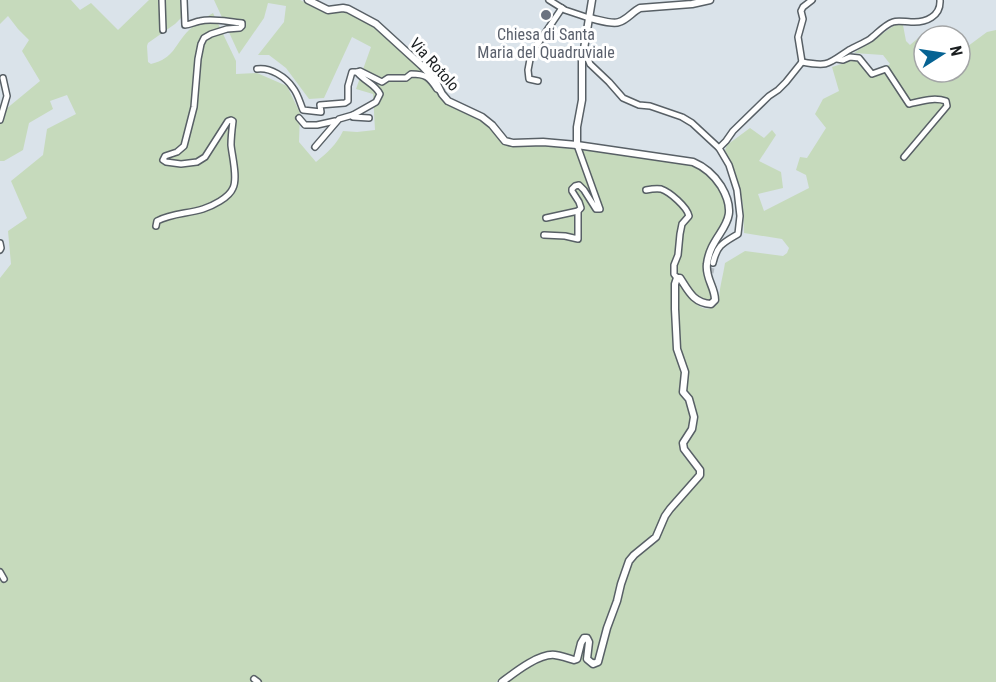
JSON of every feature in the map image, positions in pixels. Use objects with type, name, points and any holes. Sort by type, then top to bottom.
[{"type":"street","points":[[162,0],[164,30]]},
{"type":"street","points":[[156,226],[157,221],[165,216],[205,209],[226,196],[233,188],[235,178],[231,144],[233,121],[231,120],[228,121],[205,157],[197,162],[181,164],[166,162],[163,157],[177,152],[184,146],[194,107],[198,59],[204,38],[242,26],[242,23],[212,20],[185,25],[184,0]]},
{"type":"street","name":"Via Rotolo","points":[[308,0],[328,10],[348,9],[376,24],[422,66],[435,80],[448,101],[482,117],[505,141],[577,146],[684,160],[699,165],[719,184],[727,197],[730,210],[728,220],[709,254],[706,266],[709,281]]},
{"type":"street","points":[[549,0],[562,8],[589,18],[614,23],[640,8],[692,4],[710,0]]},
{"type":"street","points":[[544,235],[578,239],[578,211],[581,208],[572,189],[577,185],[584,190],[596,209],[600,209],[577,146],[577,127],[582,100],[582,61],[592,0]]},
{"type":"street","points":[[719,148],[733,131],[786,82],[802,62],[798,38],[802,19],[801,11],[812,0]]},
{"type":"street","points":[[802,62],[819,65],[833,62],[869,40],[894,21],[915,23],[926,21],[935,16],[941,4],[940,0]]},
{"type":"street","points":[[538,81],[530,80],[528,70],[531,54],[562,8]]},
{"type":"street","points":[[584,48],[590,64],[623,98],[682,117],[692,123],[719,148],[734,177],[741,216],[738,234],[719,247],[713,263]]},
{"type":"street","points":[[837,59],[860,58],[872,74],[886,69],[909,104],[927,100],[946,101],[947,106],[903,157]]},
{"type":"street","points":[[256,69],[271,70],[287,81],[294,88],[303,110],[321,112],[320,105],[348,101],[352,72],[360,71],[382,82],[388,78],[406,78],[411,74],[422,74],[440,90]]},
{"type":"street","points":[[298,118],[305,125],[337,121],[376,102],[380,94],[357,72]]},
{"type":"street","points":[[0,120],[7,96],[3,78]]},
{"type":"street","points":[[353,115],[353,117],[369,117]]},
{"type":"street","points":[[315,147],[337,121]]},
{"type":"street","points":[[646,190],[658,188],[663,190],[688,212],[689,216],[681,228],[674,273],[677,278],[681,278],[694,298],[708,305],[713,303],[715,297],[709,281],[711,273]]},
{"type":"street","points":[[546,218],[578,211]]},
{"type":"street","points":[[0,243],[0,250]]},
{"type":"street","points":[[502,682],[544,656],[554,655],[577,659],[584,638],[589,642],[587,659],[593,664],[598,662],[629,561],[656,537],[665,516],[700,475],[700,470],[683,446],[692,429],[694,417],[689,399],[683,392],[685,372],[677,349],[675,284],[677,278]]},
{"type":"street","points":[[0,572],[4,579]]},
{"type":"green space","points":[[0,0],[71,0],[80,10],[91,3],[118,30],[149,0],[182,0],[181,18],[148,43],[148,62],[151,64],[170,55],[189,30],[213,13],[236,61],[236,74],[257,73],[287,86],[300,113],[299,142],[316,162],[338,140],[343,131],[375,130],[373,94],[356,89],[371,47],[352,37],[324,98],[309,99],[286,68],[269,55],[258,55],[284,22],[286,6],[268,3],[264,18],[239,54],[214,0],[300,0],[328,13],[343,11],[356,16],[374,27],[420,69],[432,82],[446,104],[490,127],[503,144],[542,145],[684,163],[698,168],[710,178],[717,186],[726,209],[721,226],[706,251],[704,263],[704,273],[712,299],[710,301],[698,296],[682,275],[674,276],[672,282],[674,350],[682,372],[680,392],[691,417],[679,446],[683,455],[697,472],[662,515],[654,535],[631,553],[626,560],[600,636],[596,659],[593,660],[590,657],[591,638],[583,635],[579,639],[575,656],[557,652],[537,655],[496,682],[0,682],[0,278],[11,264],[8,231],[27,218],[11,181],[43,155],[47,129],[76,114],[67,95],[50,101],[53,109],[29,123],[23,150],[0,161],[0,114],[40,81],[22,51],[29,40],[8,16],[0,24]]},
{"type":"green space","points":[[895,25],[903,25],[906,41],[910,45],[912,43],[912,84],[972,84],[972,43],[987,32],[996,30],[996,682],[507,682],[527,667],[545,658],[580,661],[584,650],[587,665],[598,666],[602,663],[610,629],[619,609],[633,561],[657,540],[673,510],[703,471],[687,445],[695,429],[695,409],[687,391],[686,365],[681,351],[678,283],[696,304],[707,309],[719,302],[725,263],[745,251],[783,256],[789,248],[782,239],[744,233],[743,204],[734,171],[725,150],[727,145],[750,128],[764,138],[772,130],[776,135],[759,161],[781,172],[783,188],[758,194],[764,211],[809,188],[806,175],[796,170],[800,157],[807,158],[826,128],[815,114],[823,99],[839,91],[832,67],[857,59],[872,76],[890,64],[883,55],[854,53]]},
{"type":"tunnel","points":[[711,273],[713,263]]},
{"type":"place","name":"Chiesa di Santa Maria del Quadruviale","points":[[546,15]]}]
